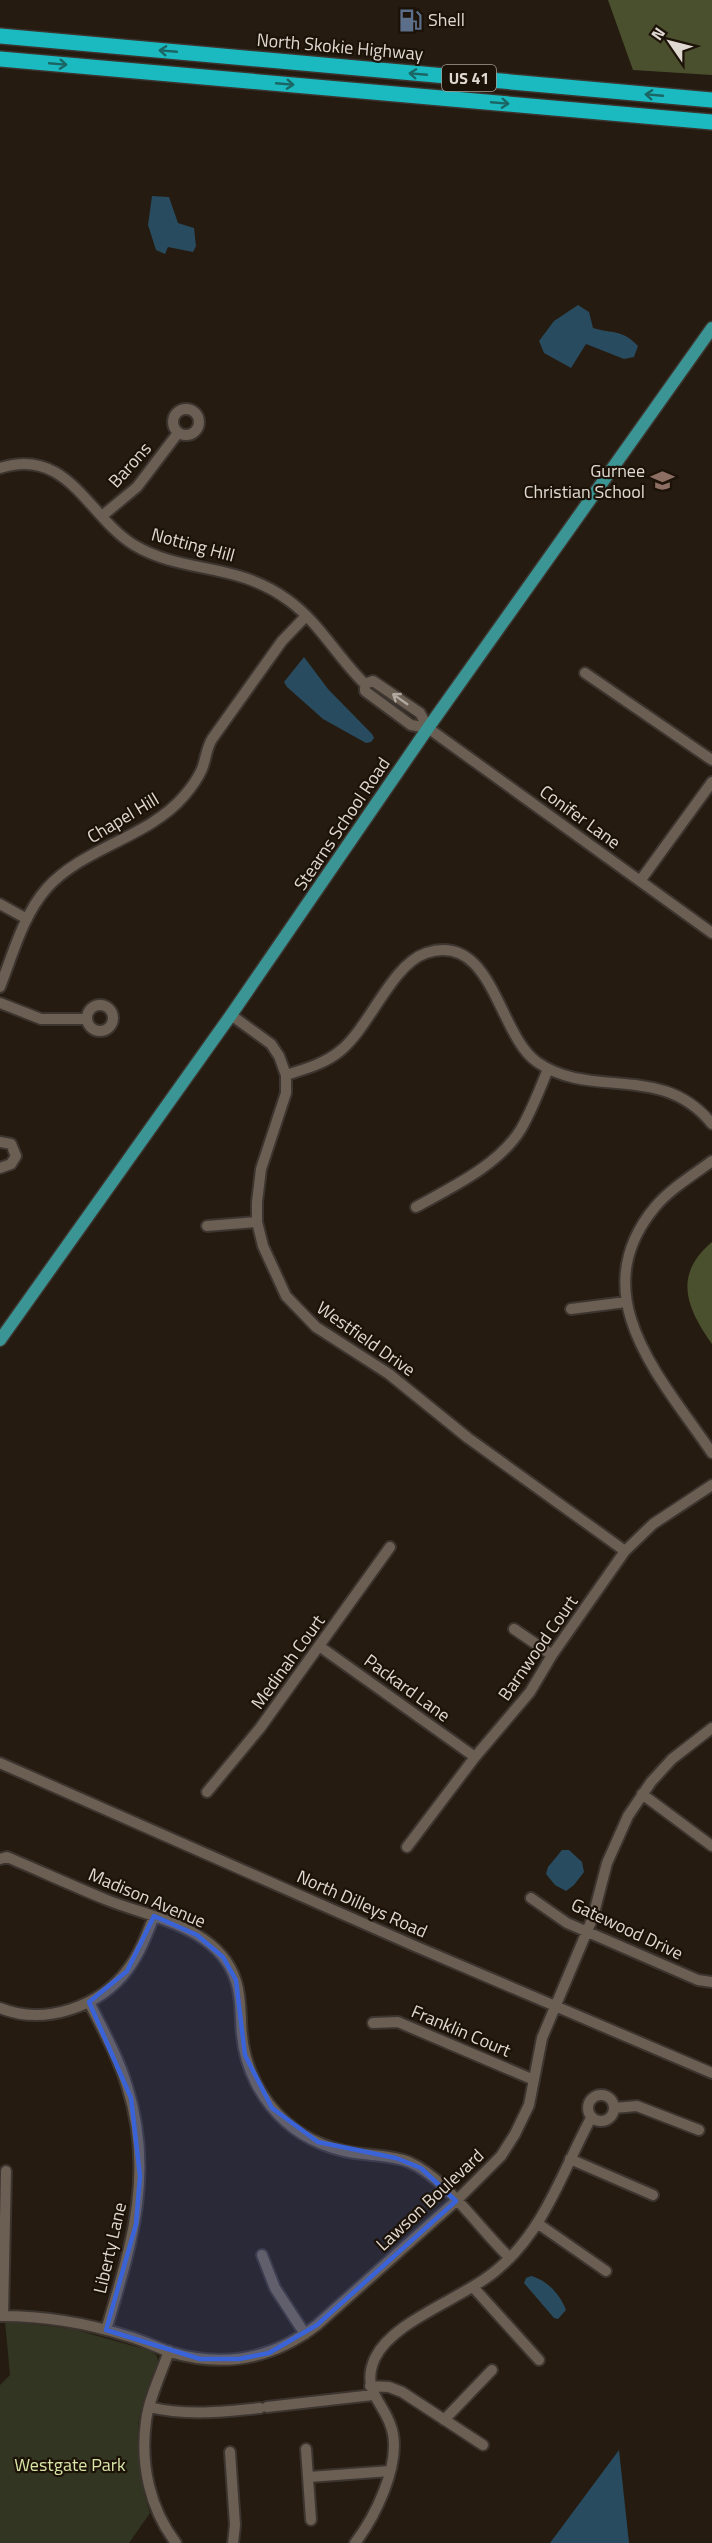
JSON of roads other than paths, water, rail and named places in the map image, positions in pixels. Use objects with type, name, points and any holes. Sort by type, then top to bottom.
[{"type":"highway","name":"North Skokie Highway","points":[[0,36],[712,100]]},
{"type":"highway","name":"US 41","points":[[0,59],[712,123]]},
{"type":"main road","name":"Stearns School Road","points":[[0,1340],[231,1015],[428,728],[710,334]]},
{"type":"street","name":"Barons","points":[[102,516],[136,487],[178,433]]},
{"type":"street","name":"Notting Hill","points":[[0,468],[25,465],[57,473],[74,484],[122,537],[144,551],[162,558],[249,578],[278,593],[306,616],[365,684],[365,691],[411,725],[428,728]]},
{"type":"street","name":"Chapel Hill","points":[[0,987],[27,919],[41,896],[58,878],[153,821],[183,797],[202,770],[207,748],[212,739],[282,642],[306,616]]},
{"type":"street","points":[[585,673],[712,760]]},
{"type":"street","name":"Conifer Lane","points":[[428,728],[712,933]]},
{"type":"street","points":[[640,881],[712,782]]},
{"type":"street","points":[[0,904],[27,919]]},
{"type":"street","points":[[231,1015],[271,1044],[279,1056],[286,1075],[314,1066],[339,1052],[355,1037],[410,962],[427,953],[438,951],[460,954],[475,964],[483,973],[522,1047],[535,1061],[548,1069],[571,1076],[670,1091],[695,1105],[712,1124]]},
{"type":"street","points":[[0,1003],[41,1019],[86,1019]]},
{"type":"street","points":[[416,1207],[484,1166],[505,1149],[520,1130],[548,1069]]},
{"type":"street","name":"Westfield Drive","points":[[286,1075],[286,1093],[261,1169],[257,1222],[262,1246],[278,1282],[292,1303],[316,1327],[388,1374],[468,1438],[625,1551]]},
{"type":"street","points":[[0,1142],[11,1144],[16,1156],[12,1164],[0,1168]]},
{"type":"street","points":[[712,1161],[668,1194],[641,1226],[629,1259],[626,1302],[638,1343],[712,1453]]},
{"type":"street","points":[[207,1226],[257,1222]]},
{"type":"street","points":[[571,1309],[626,1302]]},
{"type":"street","name":"Barnwood Court","points":[[407,1847],[475,1757],[531,1692],[552,1655],[625,1551],[653,1524],[712,1485]]},
{"type":"street","name":"Medinah Court","points":[[207,1792],[260,1728],[390,1547]]},
{"type":"street","points":[[514,1629],[552,1655]]},
{"type":"street","name":"Packard Lane","points":[[319,1646],[475,1757]]},
{"type":"street","name":"Lawson Boulevard","points":[[1,2316],[76,2323],[200,2359],[239,2359],[276,2350],[305,2334],[492,2168],[515,2134],[529,2105],[542,2038],[587,1932],[617,1838],[642,1794],[672,1759],[712,1728]]},
{"type":"street","name":"North Dilleys Road","points":[[0,1763],[712,2073]]},
{"type":"street","points":[[642,1794],[712,1846]]},
{"type":"street","name":"Madison Avenue","points":[[0,1860],[7,1857],[197,1935],[223,1957],[236,1980],[240,1996],[242,2035],[248,2064],[256,2084],[272,2108],[287,2123],[318,2142],[338,2150],[407,2161],[421,2168],[437,2180],[510,2258]]},
{"type":"street","name":"Gatewood Drive","points":[[531,1898],[567,1923],[698,1980],[712,1982]]},
{"type":"street","points":[[0,2008],[30,2014],[59,2013],[89,2002],[117,1982],[127,1971],[139,1951],[154,1916]]},
{"type":"street","name":"Liberty Lane","points":[[89,2002],[127,2086],[139,2142],[140,2176],[136,2224],[106,2330]]},
{"type":"street","name":"Franklin Court","points":[[373,2024],[398,2022],[534,2080]]},
{"type":"street","points":[[355,2543],[376,2510],[390,2471],[394,2435],[388,2418],[372,2390],[376,2357],[394,2336],[417,2319],[473,2287],[510,2258],[537,2223],[591,2118],[588,2105],[595,2097],[604,2096],[610,2099],[614,2108],[611,2117],[604,2121],[591,2118]]},
{"type":"street","points":[[614,2108],[637,2106],[699,2130]]},
{"type":"street","points":[[570,2159],[652,2195]]},
{"type":"street","points":[[1,2316],[6,2171]]},
{"type":"street","points":[[537,2223],[606,2271]]},
{"type":"street","points":[[262,2255],[275,2288],[305,2334]]},
{"type":"street","points":[[473,2287],[539,2360]]},
{"type":"street","points":[[169,2351],[149,2407],[145,2437],[149,2489],[162,2524],[176,2543]]},
{"type":"street","points":[[444,2420],[492,2370]]},
{"type":"street","points":[[149,2407],[167,2412],[190,2413],[264,2407],[389,2387],[402,2392],[483,2445]]},
{"type":"street","points":[[306,2449],[311,2520]]},
{"type":"street","points":[[230,2452],[235,2525],[233,2543]]},
{"type":"street","points":[[309,2477],[390,2471]]},
{"type":"water","points":[[152,196],[169,197],[178,223],[194,228],[196,246],[193,252],[168,247],[165,254],[156,250],[148,225]]},
{"type":"water","points":[[578,305],[589,312],[593,328],[622,334],[638,346],[634,357],[624,359],[586,344],[571,368],[544,353],[539,341],[554,321]]},
{"type":"water","points":[[304,657],[328,689],[372,734],[374,738],[371,742],[366,743],[323,719],[287,687],[284,682]]},
{"type":"water","points":[[562,1850],[569,1850],[582,1862],[584,1872],[566,1891],[555,1885],[546,1874],[548,1867]]},
{"type":"water","points":[[531,2276],[548,2284],[560,2298],[566,2310],[558,2319],[554,2318],[524,2283],[526,2278]]},
{"type":"water","points":[[619,2450],[629,2543],[550,2543]]},
{"type":"place","name":"Shell","points":[[410,20]]},
{"type":"place","name":"Gurnee Christian School","points":[[663,481]]},
{"type":"park label","name":"Westgate Park","points":[[70,2465]]}]
